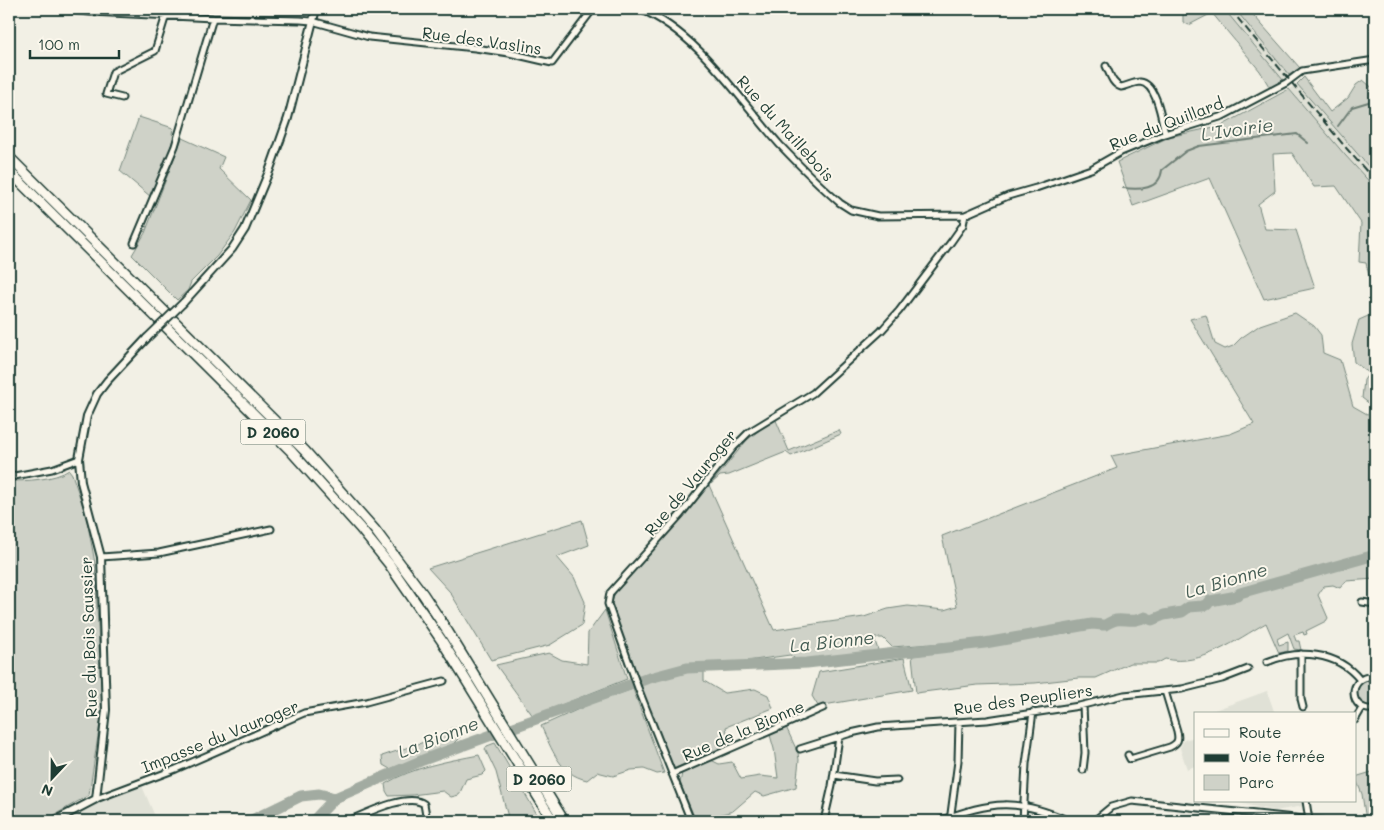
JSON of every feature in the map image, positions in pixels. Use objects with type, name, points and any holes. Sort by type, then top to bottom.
[{"type":"highway","name":"D 2060","points":[[9,156],[278,424],[375,530],[423,594],[448,632],[500,726],[503,740],[553,821]]},
{"type":"highway","name":"D 2060","points":[[9,171],[290,450],[327,490],[389,564],[500,726],[513,738],[564,821]]},
{"type":"street","points":[[61,9],[214,18],[312,21]]},
{"type":"street","name":"Rue du Bois Saussier","points":[[96,799],[106,710],[101,557],[81,482],[79,459],[87,416],[97,394],[107,381],[183,303],[232,249],[245,229],[270,169],[288,118],[316,9]]},
{"type":"street","name":"Rue des Vaslins","points":[[312,21],[369,37],[475,48],[552,63],[593,9]]},
{"type":"street","name":"Rue du Maillebois","points":[[640,9],[656,16],[674,28],[710,62],[780,145],[840,203],[851,210],[878,216],[965,215]]},
{"type":"street","points":[[122,98],[106,94],[113,72],[155,51],[166,15]]},
{"type":"street","points":[[134,242],[175,146],[214,18]]},
{"type":"street","name":"Rue du Quillard","points":[[965,215],[1008,196],[1091,169],[1121,152],[1165,134],[1222,116],[1286,83],[1302,71],[1375,60]]},
{"type":"street","points":[[1106,66],[1118,87],[1143,82],[1150,87],[1155,94],[1165,134]]},
{"type":"street","name":"Rue de Vauroger","points":[[672,774],[634,678],[608,604],[610,593],[681,514],[734,447],[749,432],[813,393],[881,331],[899,311],[951,242],[963,225],[965,215]]},
{"type":"street","points":[[9,477],[52,469],[79,459]]},
{"type":"street","points":[[101,557],[159,553],[271,529]]},
{"type":"street","points":[[1362,602],[1375,604]]},
{"type":"street","points":[[1301,654],[1301,699],[1303,707]]},
{"type":"street","points":[[1267,662],[1282,656],[1301,654],[1318,656],[1332,660],[1349,669],[1360,680]]},
{"type":"street","name":"Rue des Peupliers","points":[[800,749],[851,733],[885,726],[959,722],[1083,705],[1124,695],[1201,685],[1248,668]]},
{"type":"street","points":[[1375,677],[1367,677],[1360,680],[1356,684],[1354,695],[1355,700],[1362,708],[1367,710],[1375,709]]},
{"type":"street","name":"Impasse du Vauroger","points":[[96,799],[176,769],[304,713],[366,702],[444,681]]},
{"type":"street","points":[[1128,755],[1130,759],[1170,747],[1179,738],[1165,691]]},
{"type":"street","points":[[1083,705],[1085,753],[1083,770]]},
{"type":"street","name":"Rue de la Bionne","points":[[672,774],[823,708]]},
{"type":"street","points":[[1356,718],[1362,708]]},
{"type":"street","points":[[1023,821],[1026,764],[1033,712]]},
{"type":"street","points":[[950,819],[958,761],[959,722]]},
{"type":"street","points":[[824,821],[834,775],[839,737]]},
{"type":"street","points":[[672,774],[691,821]]},
{"type":"street","points":[[834,775],[875,781],[896,780]]},
{"type":"street","points":[[54,821],[96,799]]},
{"type":"street","points":[[348,821],[390,805],[414,800],[424,804],[427,821]]},
{"type":"street","points":[[1094,821],[1111,807],[1132,801],[1323,821]]},
{"type":"street","points":[[1306,802],[1310,820]]},
{"type":"street","points":[[939,821],[950,819],[959,813],[990,805],[1024,806],[1050,812],[1069,821]]},
{"type":"shaded area","points":[[1224,9],[1235,9],[1289,75],[1283,80]]},
{"type":"shaded area","points":[[1297,84],[1375,174],[1375,188],[1289,89]]},
{"type":"shaded area","points":[[1267,691],[1274,712],[1209,712]]},
{"type":"shaded area","points":[[1194,737],[1194,766],[1187,769],[1180,748],[1184,740]]},
{"type":"shaded area","points":[[142,786],[157,821],[80,821],[77,813],[91,805]]},
{"type":"shaded area","points":[[1234,802],[1302,802],[1303,806],[1275,811]]},
{"type":"green space","points":[[1183,9],[1224,9],[1283,80],[1270,88],[1260,71],[1212,13],[1189,25],[1183,22]]},
{"type":"green space","points":[[1235,9],[1248,9],[1300,68],[1289,75]]},
{"type":"green space","points":[[1304,77],[1330,112],[1348,98],[1356,85],[1363,80],[1375,90],[1375,174],[1297,84]]},
{"type":"green space","points":[[1289,89],[1375,188],[1375,302],[1366,263],[1359,262],[1361,223],[1336,186],[1314,187],[1292,153],[1273,154],[1275,191],[1258,204],[1265,229],[1296,230],[1315,288],[1264,299],[1210,178],[1133,206],[1117,162],[1169,137],[1223,125]]},
{"type":"green space","points":[[139,117],[173,128],[172,134],[174,136],[165,165],[151,197],[120,171]]},
{"type":"green space","points":[[182,138],[224,157],[219,169],[251,200],[235,232],[217,256],[191,282],[188,290],[177,300],[132,255],[145,233]]},
{"type":"green space","points":[[1295,313],[1314,326],[1321,335],[1323,353],[1340,360],[1353,406],[1367,414],[1375,412],[1375,579],[1346,581],[1340,588],[1333,585],[1324,586],[1318,595],[1328,618],[1326,621],[1306,631],[1307,634],[1304,635],[1303,632],[1294,635],[1296,641],[1299,641],[1301,650],[1294,649],[1288,633],[1277,639],[1279,645],[1288,642],[1288,651],[1279,653],[1266,623],[1218,650],[1192,659],[1165,659],[1158,663],[1130,663],[1096,678],[977,685],[916,693],[912,656],[1072,633],[1077,629],[1073,624],[985,643],[983,640],[892,647],[883,638],[874,638],[879,653],[798,661],[790,655],[637,679],[609,610],[615,593],[709,485],[774,630],[864,617],[888,609],[908,606],[944,610],[957,606],[942,536],[1117,468],[1111,456],[1230,434],[1254,424],[1190,319],[1206,315],[1215,344],[1225,349],[1233,346],[1260,325]]},
{"type":"green space","points":[[1375,313],[1375,408],[1362,398],[1364,380],[1369,373],[1354,362],[1352,344],[1359,320]]},
{"type":"green space","points":[[775,418],[789,451],[839,430],[841,434],[791,456],[786,452],[729,475],[720,476],[711,484],[747,440]]},
{"type":"green space","points":[[69,470],[86,515],[95,563],[102,710],[89,795],[44,821],[9,821],[9,481],[48,478]]},
{"type":"green space","points":[[582,520],[589,545],[557,557],[574,577],[585,602],[582,625],[550,645],[491,660],[450,592],[428,568]]},
{"type":"green space","points":[[605,610],[627,679],[533,716],[496,665],[549,653],[562,660],[587,664],[588,633]]},
{"type":"green space","points":[[904,658],[912,690],[818,706],[812,696],[819,672]]},
{"type":"green space","points":[[687,672],[704,672],[704,681],[724,693],[755,689],[768,695],[773,708],[726,727],[729,744],[673,769],[639,685]]},
{"type":"green space","points":[[1375,679],[1375,707],[1369,707],[1364,705],[1358,698],[1358,689],[1364,680]]},
{"type":"green space","points":[[633,689],[664,773],[657,774],[644,769],[631,770],[613,776],[597,772],[587,780],[577,777],[563,766],[553,752],[541,726],[590,704]]},
{"type":"green space","points":[[786,727],[798,753],[796,787],[764,796],[755,792],[733,811],[696,821],[680,783],[682,773],[707,758],[719,764],[732,762],[741,779],[760,776],[778,778],[770,735]]},
{"type":"green space","points":[[451,728],[457,728],[461,732],[460,737],[453,744],[390,769],[383,765],[382,756],[442,736]]},
{"type":"green space","points":[[495,743],[541,821],[509,821],[496,772],[485,749],[487,746]]},
{"type":"green space","points":[[479,755],[486,771],[482,775],[466,779],[459,795],[451,797],[443,791],[389,796],[386,791],[385,784],[407,773],[431,765]]},
{"type":"green space","points":[[1375,771],[1375,821],[1366,820],[1362,794],[1356,777]]},
{"type":"waterway","name":"L'Ivoirie","points":[[1338,126],[1352,107],[1375,100]]},
{"type":"waterway","name":"L'Ivoirie","points":[[1123,188],[1136,189],[1153,185],[1157,182],[1162,170],[1186,151],[1199,146],[1297,134],[1308,143]]},
{"type":"waterway","name":"La Bionne","points":[[313,821],[335,798],[423,760],[646,679],[687,668],[807,663],[985,643],[1092,624],[1105,625],[1116,620],[1134,620],[1145,617],[1152,620],[1164,615],[1182,612],[1189,607],[1207,605],[1210,601],[1237,596],[1240,593],[1375,555]]},
{"type":"waterway","points":[[250,821],[301,796],[319,794],[335,798]]},
{"type":"railway","points":[[1230,9],[1375,181]]}]
